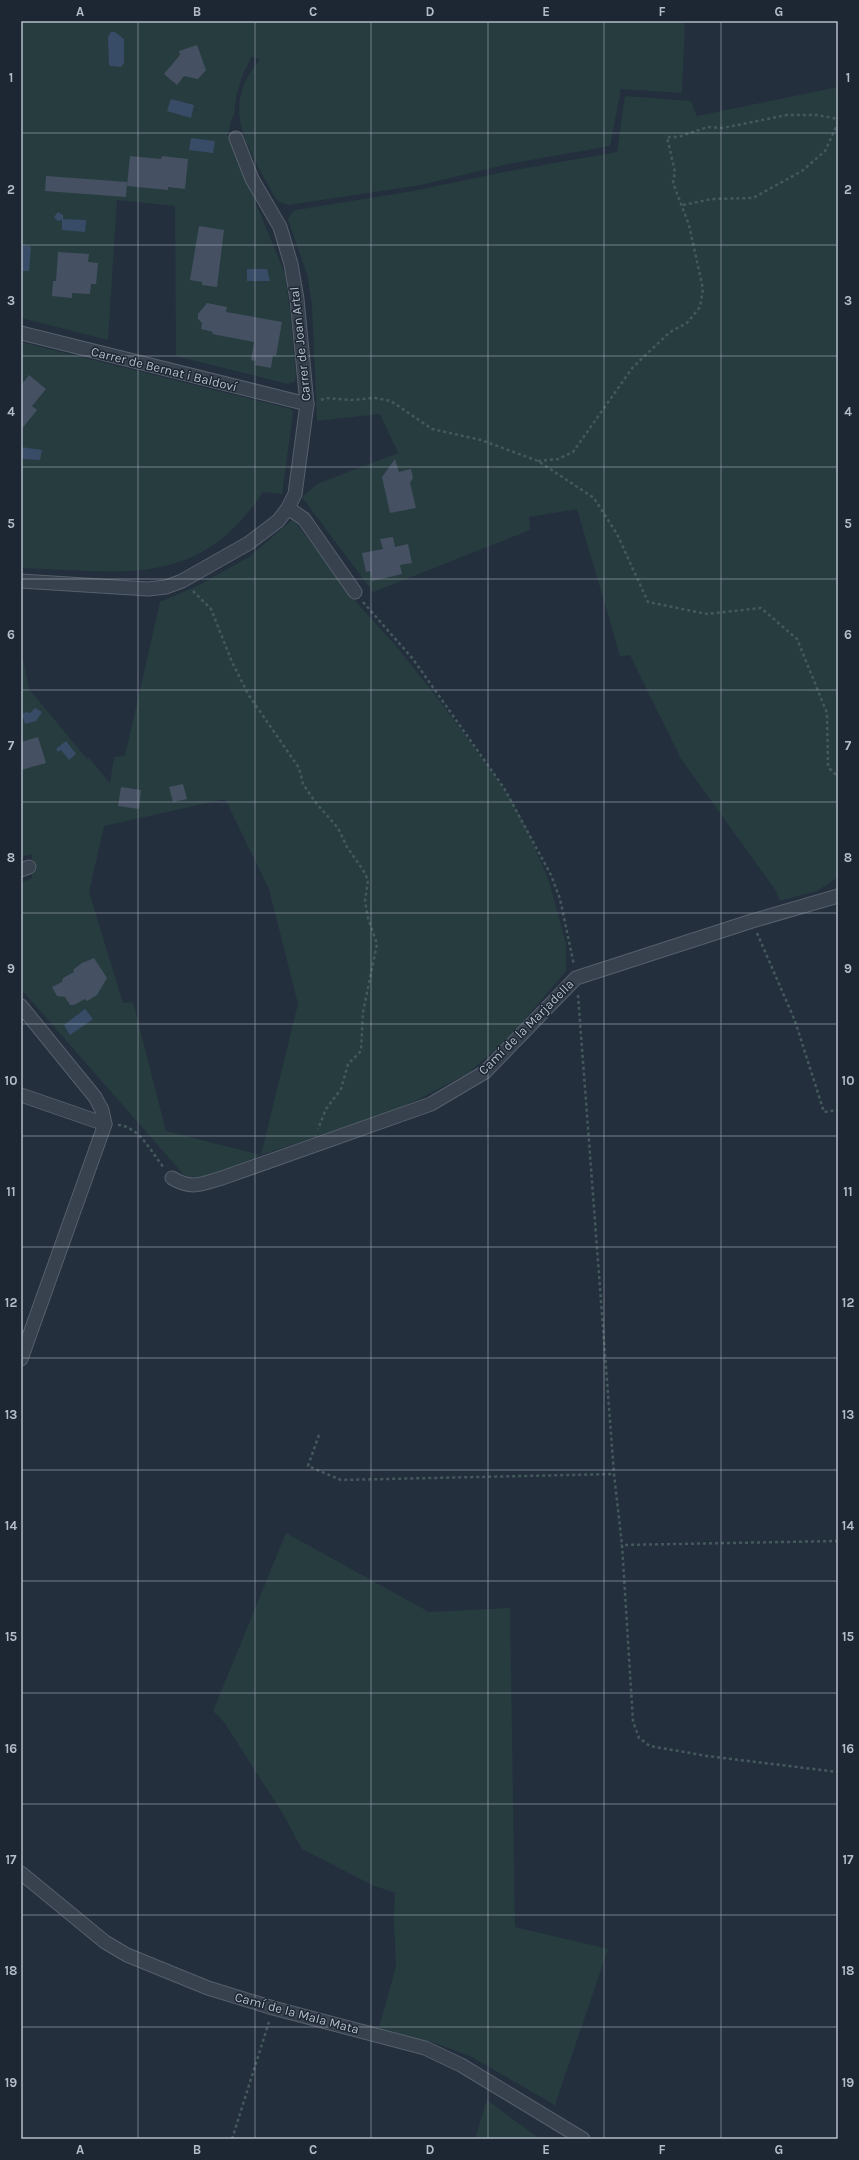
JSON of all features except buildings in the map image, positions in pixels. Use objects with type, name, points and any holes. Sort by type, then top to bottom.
[{"type":"street","name":"Carrer de Joan Artal","points":[[21,581],[148,589],[166,587],[182,581],[249,542],[278,522],[288,508],[295,494],[307,404],[301,330],[291,264],[280,227],[252,179],[236,138]]},
{"type":"street","name":"Carrer de Bernat i Baldoví","points":[[21,333],[307,404]]},
{"type":"street","points":[[288,508],[304,519],[355,592]]},
{"type":"street","name":"Camí de la Marjadella","points":[[172,1178],[183,1185],[197,1185],[274,1161],[317,1144],[431,1104],[485,1072],[576,978],[752,921],[838,896]]},
{"type":"street","points":[[21,1006],[90,1091],[102,1110],[105,1124],[21,1359]]},
{"type":"street","points":[[21,1095],[105,1124]]},
{"type":"street","name":"Camí de la Mala Mata","points":[[21,1873],[106,1942],[127,1955],[208,1988],[273,2008],[425,2048],[461,2064],[583,2139]]},
{"type":"path","points":[[538,461],[558,459],[573,452],[594,419],[633,367],[670,332],[687,323],[700,307],[703,289],[689,225],[683,205],[673,184],[675,172],[668,137],[678,137],[708,127],[723,128],[787,115],[817,115],[838,119]]},
{"type":"path","points":[[683,205],[712,199],[753,198],[802,171],[825,151],[838,123]]},
{"type":"path","points":[[307,404],[326,398],[352,400],[375,398],[391,400],[432,429],[481,440],[538,461],[594,498],[617,534],[648,602],[707,614],[761,608],[797,639],[827,713],[828,767],[838,777]]},
{"type":"path","points":[[182,581],[200,596],[212,609],[232,662],[248,694],[299,768],[304,784],[316,803],[338,828],[347,847],[368,880],[365,901],[367,913],[378,944],[363,1012],[360,1050],[348,1064],[341,1089],[326,1109],[319,1124],[317,1144]]},
{"type":"path","points":[[355,592],[413,659],[504,788],[551,875],[560,899],[576,978],[614,1474],[622,1545],[633,1722],[639,1738],[650,1746],[707,1756],[838,1772]]},
{"type":"path","points":[[752,921],[795,1021],[824,1112],[838,1110]]},
{"type":"path","points":[[105,1124],[124,1126],[138,1135],[172,1178]]},
{"type":"path","points":[[319,1435],[308,1466],[341,1480],[614,1474]]},
{"type":"path","points":[[622,1545],[838,1541]]},
{"type":"path","points":[[232,2139],[273,2008]]},
{"type":"green space","points":[[21,21],[685,21],[682,93],[621,89],[610,146],[508,164],[421,185],[288,205],[278,201],[274,196],[248,145],[242,128],[239,112],[241,95],[247,77],[260,60],[252,56],[239,85],[234,116],[232,117],[228,135],[285,274],[296,377],[295,381],[288,384],[176,356],[175,206],[117,200],[108,340],[21,318]]},
{"type":"green space","points":[[838,87],[838,877],[817,891],[780,901],[776,891],[681,759],[630,655],[620,656],[577,509],[529,517],[530,530],[373,592],[302,497],[317,484],[398,453],[380,414],[317,421],[312,305],[307,274],[288,220],[292,212],[296,210],[413,191],[509,171],[617,152],[625,96],[691,101],[697,116]]},
{"type":"green space","points":[[21,342],[291,409],[293,413],[282,494],[263,492],[238,524],[212,546],[185,560],[156,568],[126,571],[21,568]]},
{"type":"green space","points":[[292,520],[295,522],[358,604],[396,646],[435,695],[494,774],[510,798],[526,827],[549,881],[566,944],[566,971],[509,1038],[467,1074],[417,1100],[387,1113],[261,1155],[219,1174],[192,1178],[184,1175],[21,989],[21,883],[32,878],[32,854],[21,857],[21,649],[29,689],[87,759],[89,758],[110,783],[114,757],[125,756],[160,602],[199,585],[249,557]],"holes":[[[225,799],[269,889],[298,1004],[261,1155],[166,1131],[133,1002],[123,1003],[89,892],[104,826]]]},
{"type":"green space","points":[[286,1533],[429,1612],[510,1608],[515,1927],[608,1949],[555,2105],[470,2056],[432,2042],[378,2031],[396,1966],[394,1919],[395,1893],[372,1885],[302,1849],[283,1814],[224,1722],[213,1711]]},
{"type":"green space","points":[[487,2100],[540,2139],[475,2139]]},
{"type":"water","points":[[111,32],[115,32],[124,39],[124,63],[121,67],[110,66],[109,64],[108,37]]},
{"type":"water","points":[[171,99],[194,105],[191,118],[167,111]]},
{"type":"water","points":[[191,138],[215,141],[213,153],[189,150]]},
{"type":"water","points":[[58,212],[63,215],[63,219],[86,220],[85,232],[62,230],[62,220],[58,221],[54,217]]},
{"type":"water","points":[[21,245],[30,246],[31,248],[29,271],[21,271]]},
{"type":"water","points":[[247,269],[267,269],[270,281],[247,281]]},
{"type":"water","points":[[21,447],[42,450],[40,460],[21,459]]},
{"type":"water","points":[[35,708],[42,712],[36,721],[25,724],[22,714],[26,712],[30,713]]},
{"type":"water","points":[[66,741],[76,754],[69,760],[61,750],[58,752],[56,749]]},
{"type":"water","points":[[85,1009],[93,1019],[70,1035],[64,1025]]}]
